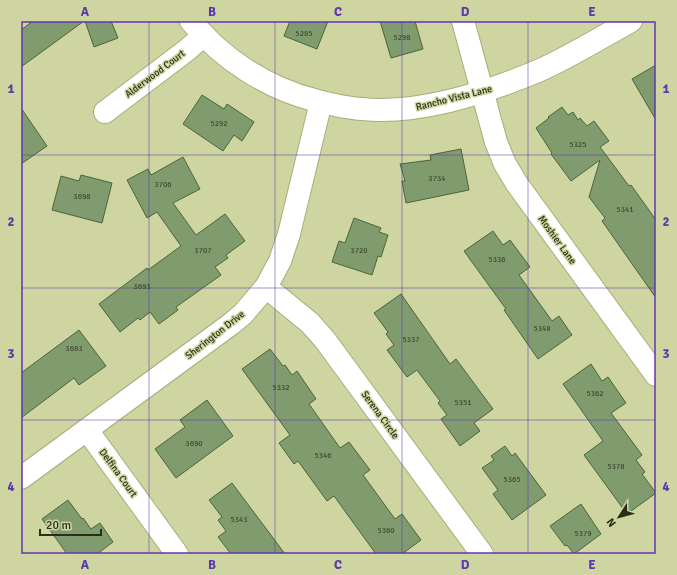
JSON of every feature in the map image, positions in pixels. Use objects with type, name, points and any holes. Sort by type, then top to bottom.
[{"type":"street","name":"Moshier Lane","points":[[463,21],[500,153],[510,174],[656,375]]},
{"type":"street","name":"Rancho Vista Lane","points":[[197,28],[232,60],[266,82],[301,97],[340,107],[383,110],[427,106],[483,92],[539,70],[631,21]]},
{"type":"street","name":"Alderwood Court","points":[[105,112],[187,50],[197,28]]},
{"type":"street","name":"Sherington Drive","points":[[21,478],[231,324],[243,314],[266,287],[280,261],[290,234],[321,102]]},
{"type":"street","name":"Serena Circle","points":[[266,287],[310,323],[325,340],[482,554]]},
{"type":"street","name":"Delfina Court","points":[[87,430],[177,554]]},
{"type":"building","points":[[33,21],[84,21],[21,67],[21,30]]},
{"type":"building","points":[[85,21],[111,21],[118,38],[94,47]]},
{"type":"building","points":[[290,21],[328,21],[317,49],[284,36]]},
{"type":"building","points":[[380,21],[415,21],[423,49],[391,58]]},
{"type":"building","points":[[656,65],[656,120],[632,79]]},
{"type":"building","points":[[202,95],[224,109],[227,104],[254,122],[242,141],[234,135],[223,151],[183,124]]},
{"type":"building","points":[[562,107],[568,115],[573,112],[578,120],[580,118],[587,126],[594,121],[609,141],[600,147],[629,186],[631,185],[656,220],[656,298],[602,221],[605,218],[589,197],[600,160],[571,181],[551,154],[552,153],[536,128]]},
{"type":"building","points":[[21,108],[47,146],[21,164]]},
{"type":"building","points":[[461,149],[469,190],[406,203],[402,181],[405,181],[400,164],[431,160],[430,155]]},
{"type":"building","points":[[183,157],[200,189],[173,203],[196,235],[225,214],[245,241],[226,255],[228,258],[215,267],[221,275],[176,307],[178,310],[159,324],[150,312],[140,320],[138,318],[120,332],[99,304],[147,268],[148,270],[181,246],[157,212],[147,218],[127,180],[148,169],[151,175]]},
{"type":"building","points":[[81,175],[112,183],[102,223],[52,210],[61,176],[79,181]]},
{"type":"building","points":[[354,218],[381,228],[379,232],[388,235],[381,257],[378,256],[372,275],[332,262],[339,241],[345,243]]},
{"type":"building","points":[[493,231],[503,245],[510,240],[530,267],[519,275],[552,321],[559,316],[572,335],[538,359],[504,310],[506,309],[464,251]]},
{"type":"building","points":[[401,294],[450,364],[456,359],[493,409],[474,423],[480,431],[460,446],[441,419],[447,415],[438,403],[440,401],[417,370],[407,377],[387,350],[394,345],[386,334],[388,332],[374,313]]},
{"type":"building","points":[[79,330],[106,366],[79,385],[74,378],[21,418],[21,373]]},
{"type":"building","points":[[270,349],[292,375],[297,371],[316,399],[309,404],[340,448],[349,442],[370,470],[363,475],[395,519],[402,514],[421,540],[402,554],[376,554],[334,496],[327,501],[298,461],[294,464],[279,443],[290,435],[242,369]]},
{"type":"building","points":[[591,364],[602,381],[608,377],[626,403],[611,413],[642,455],[636,460],[645,472],[642,474],[656,493],[627,514],[584,455],[603,441],[563,384]]},
{"type":"building","points":[[207,400],[233,436],[176,478],[155,449],[185,427],[180,420]]},
{"type":"building","points":[[505,446],[512,456],[515,453],[546,495],[512,520],[493,494],[498,490],[482,468],[494,460],[491,456]]},
{"type":"building","points":[[232,483],[285,554],[231,554],[218,537],[226,531],[218,520],[222,517],[209,500]]},
{"type":"building","points":[[68,500],[91,529],[100,523],[113,542],[97,554],[67,554],[42,519]]},
{"type":"building","points":[[581,504],[601,534],[574,554],[567,545],[565,546],[550,526]]}]
